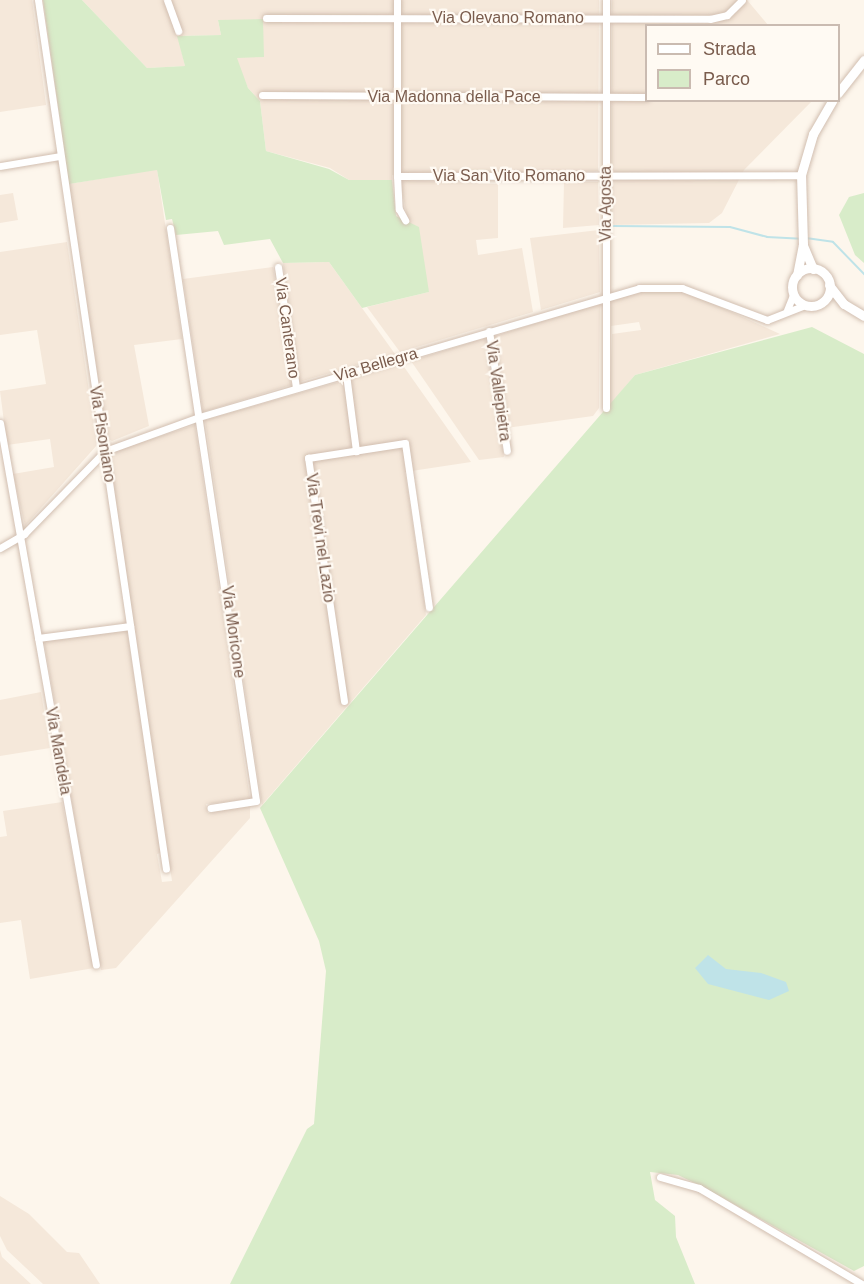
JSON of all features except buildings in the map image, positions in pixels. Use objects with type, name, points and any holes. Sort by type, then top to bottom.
[{"type":"street","name":"Via Pisoniano","points":[[38,0],[166,869]]},
{"type":"street","points":[[167,0],[178,31]]},
{"type":"street","points":[[397,0],[397,176],[399,209],[405,220]]},
{"type":"street","name":"Via Agosta","points":[[606,0],[606,408]]},
{"type":"street","name":"Via Olevano Romano","points":[[266,18],[714,19],[742,0]]},
{"type":"street","points":[[840,90],[864,60]]},
{"type":"street","name":"Via Madonna della Pace","points":[[262,95],[645,97]]},
{"type":"street","points":[[832,102],[813,134],[801,175],[803,245],[813,269],[824,274],[829,285],[850,308],[864,316]]},
{"type":"street","points":[[0,166],[60,156]]},
{"type":"street","name":"Via San Vito Romano","points":[[397,176],[801,175]]},
{"type":"street","points":[[170,228],[199,417]]},
{"type":"street","points":[[786,312],[793,295],[803,245]]},
{"type":"street","name":"Via Canterano","points":[[278,267],[296,388]]},
{"type":"street","points":[[797,275],[813,269]]},
{"type":"street","points":[[818,305],[827,297],[829,285]]},
{"type":"street","name":"Via Bellegra","points":[[0,548],[20,537],[105,451],[199,417],[607,296],[670,286],[761,319],[773,320],[805,305]]},
{"type":"street","points":[[793,295],[805,305],[850,308]]},
{"type":"street","name":"Via Vallepietra","points":[[489,331],[507,451]]},
{"type":"street","points":[[346,374],[356,451]]},
{"type":"street","name":"Via Moricone","points":[[199,417],[256,801],[211,808]]},
{"type":"street","name":"Via Mandela","points":[[0,423],[96,965]]},
{"type":"street","name":"Via Trevi nel Lazio","points":[[344,701],[308,458],[405,443],[429,607]]},
{"type":"street","points":[[38,638],[130,626]]},
{"type":"street","points":[[660,1177],[699,1188],[862,1284]]},
{"type":"shaded area","points":[[0,0],[32,0],[46,105],[0,112]]},
{"type":"shaded area","points":[[82,0],[599,0],[598,171],[392,175],[392,180],[349,180],[330,168],[266,151],[260,101],[248,88],[218,20],[221,35],[178,36],[185,66],[147,68]]},
{"type":"shaded area","points":[[612,0],[747,0],[767,24],[645,24],[645,102],[811,102],[744,170],[722,213],[709,223],[611,225]]},
{"type":"shaded area","points":[[157,169],[182,339],[134,345],[149,426],[112,441],[107,438],[69,184]]},
{"type":"shaded area","points":[[400,180],[498,184],[498,238],[476,240],[478,255],[522,248],[533,312],[400,352],[367,307],[429,292],[403,223],[407,217]]},
{"type":"shaded area","points":[[564,182],[598,182],[599,225],[563,228]]},
{"type":"shaded area","points":[[13,193],[18,220],[0,223],[0,195]]},
{"type":"shaded area","points":[[599,230],[600,292],[541,310],[530,238]]},
{"type":"shaded area","points":[[67,242],[97,445],[25,526],[13,474],[54,467],[50,439],[7,445],[0,391],[46,384],[37,330],[0,335],[0,252]]},
{"type":"shaded area","points":[[329,262],[395,354],[299,382],[283,263]]},
{"type":"shaded area","points":[[273,267],[291,385],[203,412],[183,279]]},
{"type":"shaded area","points":[[638,291],[687,292],[780,334],[635,375],[609,406],[612,334],[641,330],[639,322],[611,326],[611,299]]},
{"type":"shaded area","points":[[600,303],[599,408],[593,416],[507,428],[495,336]]},
{"type":"shaded area","points":[[485,338],[504,457],[479,460],[411,361]]},
{"type":"shaded area","points":[[402,364],[471,462],[405,472],[426,615],[262,805],[205,420]]},
{"type":"shaded area","points":[[195,425],[250,799],[206,804],[208,813],[250,806],[250,818],[116,968],[101,970],[44,641],[127,630],[161,853],[157,854],[162,882],[172,881],[108,453]]},
{"type":"shaded area","points":[[41,692],[50,748],[0,756],[0,700]]},
{"type":"shaded area","points":[[62,802],[94,968],[30,979],[21,920],[0,923],[0,837],[7,836],[3,811]]},
{"type":"shaded area","points":[[0,1196],[29,1214],[67,1252],[79,1253],[100,1284],[43,1284],[7,1250],[0,1236]]},
{"type":"shaded area","points":[[0,1250],[2,1257],[31,1284],[0,1284]]},
{"type":"green space","points":[[43,0],[82,0],[147,68],[185,66],[177,36],[221,35],[218,20],[263,19],[264,57],[237,58],[248,88],[260,101],[266,151],[329,169],[349,180],[392,180],[396,216],[419,227],[429,292],[362,308],[329,262],[283,263],[270,239],[224,245],[218,231],[176,235],[172,219],[166,220],[157,170],[69,184]]},
{"type":"green space","points":[[864,193],[864,263],[855,255],[839,215],[849,197]]},
{"type":"green space","points":[[812,327],[864,354],[864,1266],[854,1271],[703,1187],[678,1175],[650,1172],[655,1200],[675,1216],[676,1237],[695,1284],[230,1284],[307,1129],[314,1124],[326,971],[319,941],[260,808],[635,375]]},
{"type":"water","points":[[708,955],[726,969],[761,973],[786,982],[789,991],[769,1000],[708,984],[695,968]]},
{"type":"waterway","points":[[613,226],[730,227],[767,237],[801,239]]},
{"type":"waterway","points":[[806,238],[833,242],[864,274]]}]
